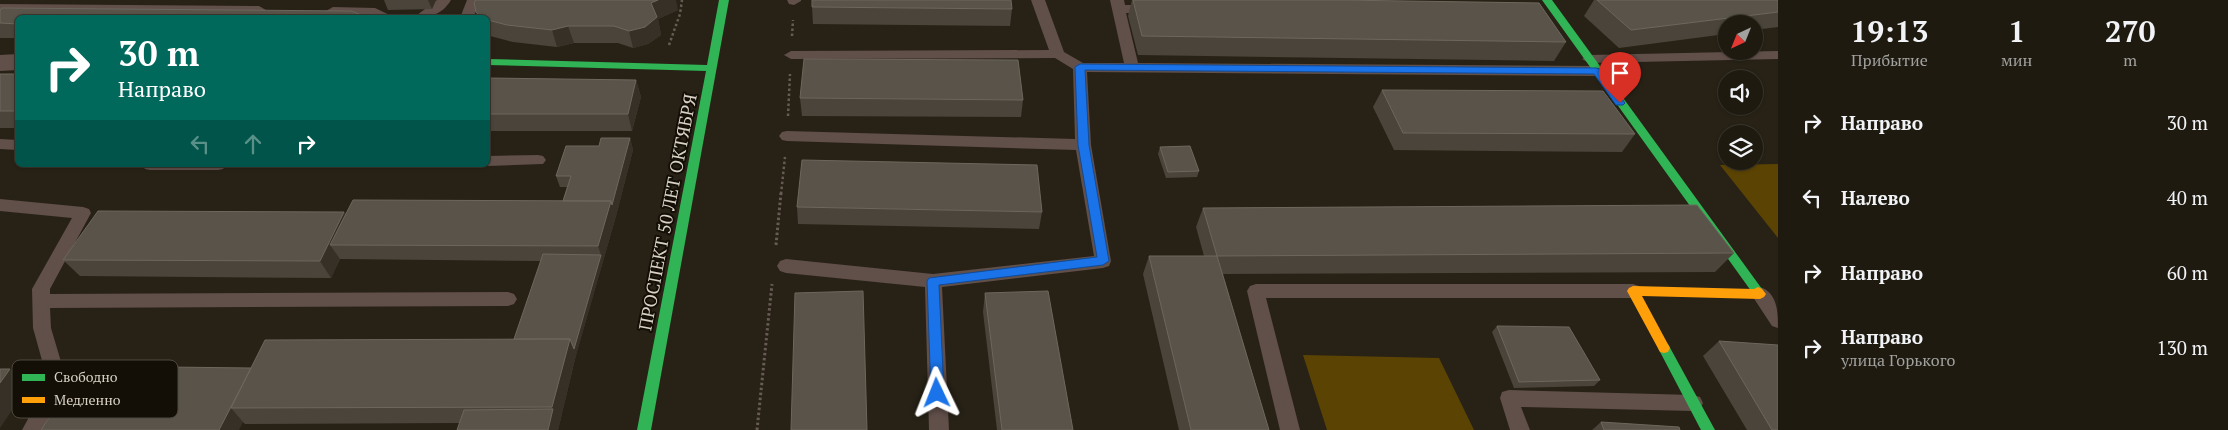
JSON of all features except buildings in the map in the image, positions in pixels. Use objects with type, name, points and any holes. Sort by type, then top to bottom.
[{"type":"street","name":"ПРОСПЕКТ 50 ЛЕТ ОКТЯБРЯ","points":[[644,430],[724,0]]},
{"type":"street","points":[[1547,0],[1760,294]]},
{"type":"street","points":[[0,63],[15,62]]},
{"type":"street","points":[[490,62],[712,68]]},
{"type":"street","points":[[1708,430],[1634,291],[1760,294]]},
{"type":"lane","points":[[424,15],[441,5],[444,0]]},
{"type":"lane","points":[[467,15],[474,0]]},
{"type":"lane","points":[[1038,0],[1058,54]]},
{"type":"lane","points":[[1132,68],[1119,4],[1160,9]]},
{"type":"lane","points":[[0,8],[268,10]]},
{"type":"lane","points":[[317,11],[374,12],[382,15]]},
{"type":"lane","points":[[1536,13],[1556,13]]},
{"type":"lane","points":[[791,55],[1058,54],[1080,67],[1132,68],[1593,65],[1778,55]]},
{"type":"lane","points":[[781,260],[933,281],[1103,261],[1084,145],[1080,67]]},
{"type":"lane","points":[[787,136],[1084,145]]},
{"type":"lane","points":[[0,144],[15,145]]},
{"type":"lane","points":[[490,161],[538,160]]},
{"type":"lane","points":[[0,205],[83,213],[41,289],[42,328],[51,360]]},
{"type":"lane","points":[[933,281],[938,430]]},
{"type":"lane","points":[[1290,430],[1256,291],[1634,291]]},
{"type":"lane","points":[[1760,294],[1778,294]]},
{"type":"lane","points":[[1760,294],[1778,321]]},
{"type":"lane","points":[[41,301],[508,299]]},
{"type":"lane","points":[[1520,430],[1509,398],[1693,403]]},
{"type":"lane","points":[[32,430],[38,418]]},
{"type":"path","points":[[662,66],[680,14],[682,0]]},
{"type":"path","points":[[781,260],[794,1]]},
{"type":"path","points":[[757,430],[772,283]]},
{"type":"shaded area","points":[[1763,164],[1778,164],[1778,238],[1724,170],[1763,170]]},
{"type":"shaded area","points":[[1303,355],[1439,358],[1474,430],[1327,430]]},
{"type":"traffic: fast","points":[[644,430],[724,0]]},
{"type":"traffic: fast","points":[[1547,0],[1758,292]]},
{"type":"traffic: fast","points":[[490,62],[712,68]]},
{"type":"traffic: fast","points":[[1664,348],[1708,430]]},
{"type":"traffic: slow","points":[[1664,348],[1633,291],[1760,294],[1758,292]]},
{"type":"route","points":[[937,393],[933,281],[1103,261],[1084,145],[1080,67],[1596,71],[1620,103]]}]
